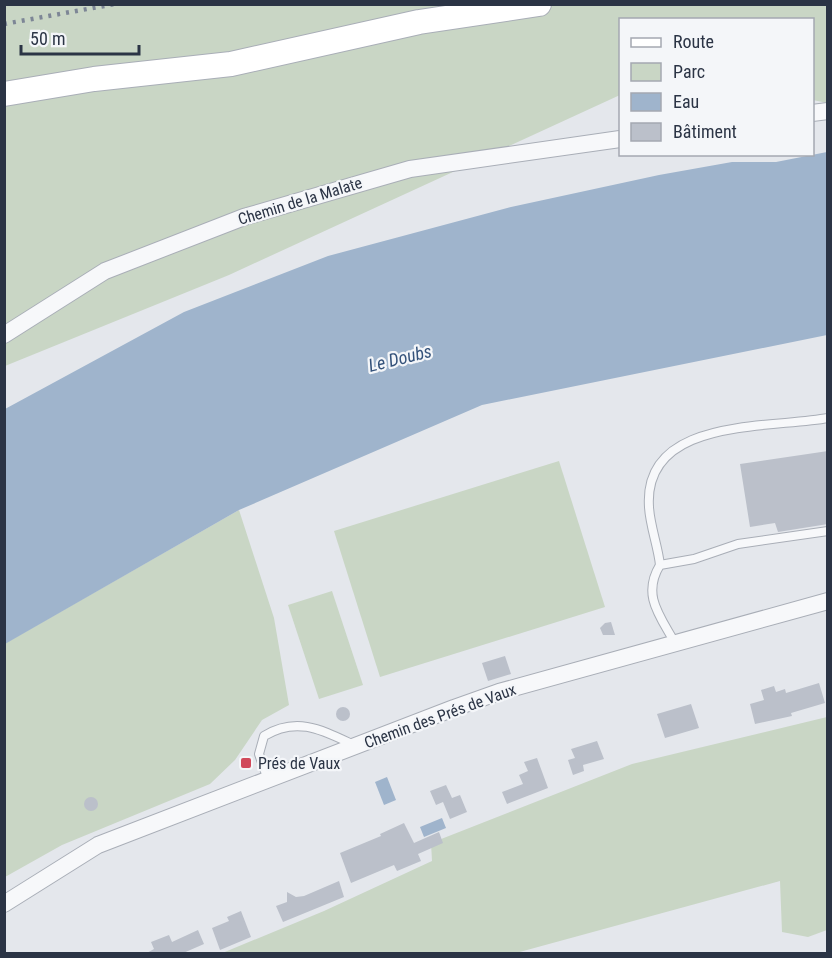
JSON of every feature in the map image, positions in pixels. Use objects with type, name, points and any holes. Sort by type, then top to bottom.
[{"type":"main road","points":[[4,94],[84,81],[231,64],[419,22],[539,4]]},
{"type":"street","name":"Chemin de la Malate","points":[[4,335],[105,271],[244,217],[410,169],[619,139]]},
{"type":"street","name":"Chemin des Prés de Vaux","points":[[4,904],[98,845],[499,692],[676,645],[828,601]]},
{"type":"lane","points":[[676,645],[651,598],[653,576],[660,565],[649,507],[653,476],[663,457],[685,441],[721,432],[828,418]]},
{"type":"lane","points":[[660,565],[694,559],[738,544],[828,531]]},
{"type":"lane","points":[[268,780],[259,754],[264,736],[278,727],[297,725],[324,731],[357,746]]},
{"type":"green space","points":[[5,5],[827,5],[827,103],[814,100],[814,18],[619,18],[619,95],[229,275],[5,366]]},
{"type":"green space","points":[[559,461],[605,607],[380,677],[334,531]]},
{"type":"green space","points":[[239,510],[274,618],[289,705],[262,720],[235,760],[210,784],[62,845],[5,877],[4,644]]},
{"type":"green space","points":[[332,591],[363,685],[319,699],[288,605]]},
{"type":"green space","points":[[827,717],[827,930],[808,937],[782,932],[780,881],[516,953],[220,954],[324,911],[432,861],[431,843],[632,764]]},
{"type":"water","name":"Le Doubs","points":[[827,152],[827,335],[482,405],[239,510],[5,644],[5,409],[184,312],[328,256],[511,207],[659,175],[732,162],[776,162]]},
{"type":"water","points":[[387,777],[396,800],[384,805],[375,782]]},
{"type":"water","points":[[442,818],[446,828],[424,837],[420,827]]},
{"type":"building","points":[[828,451],[828,524],[778,532],[775,523],[750,527],[740,464]]},
{"type":"building","points":[[611,622],[615,635],[603,635],[600,628],[605,623]]},
{"type":"building","points":[[505,656],[511,674],[488,681],[482,663]]},
{"type":"building","points":[[819,683],[825,703],[791,713],[792,716],[755,724],[750,704],[764,700],[761,690],[774,686],[776,692],[785,689],[786,693]]},
{"type":"building","points":[[691,704],[699,728],[665,738],[657,714]]},
{"type":"building","points":[[343,707],[348,709],[350,714],[348,719],[343,721],[338,719],[336,714],[338,709]]},
{"type":"building","points":[[597,741],[604,759],[583,765],[584,771],[573,775],[568,760],[575,758],[571,749]]},
{"type":"building","points":[[537,758],[548,788],[507,804],[502,792],[523,784],[519,775],[528,771],[524,762]]},
{"type":"building","points":[[446,785],[452,798],[460,795],[467,812],[450,819],[443,802],[436,805],[430,791]]},
{"type":"building","points":[[91,797],[96,799],[98,804],[96,809],[91,811],[86,809],[84,804],[86,799]]},
{"type":"building","points":[[404,823],[414,843],[439,832],[443,843],[418,854],[421,861],[397,871],[394,865],[351,883],[340,853],[381,836],[380,834]]},
{"type":"building","points":[[339,881],[344,897],[283,922],[276,906],[287,902],[287,892],[296,897],[304,896]]},
{"type":"building","points":[[241,911],[251,937],[220,950],[212,928],[229,921],[227,917]]},
{"type":"building","points":[[198,930],[204,944],[181,954],[145,954],[154,949],[151,942],[169,935],[172,942]]},
{"type":"railway","points":[[4,24],[115,4]]},
{"type":"place","name":"Prés de Vaux","points":[[246,763]]}]
